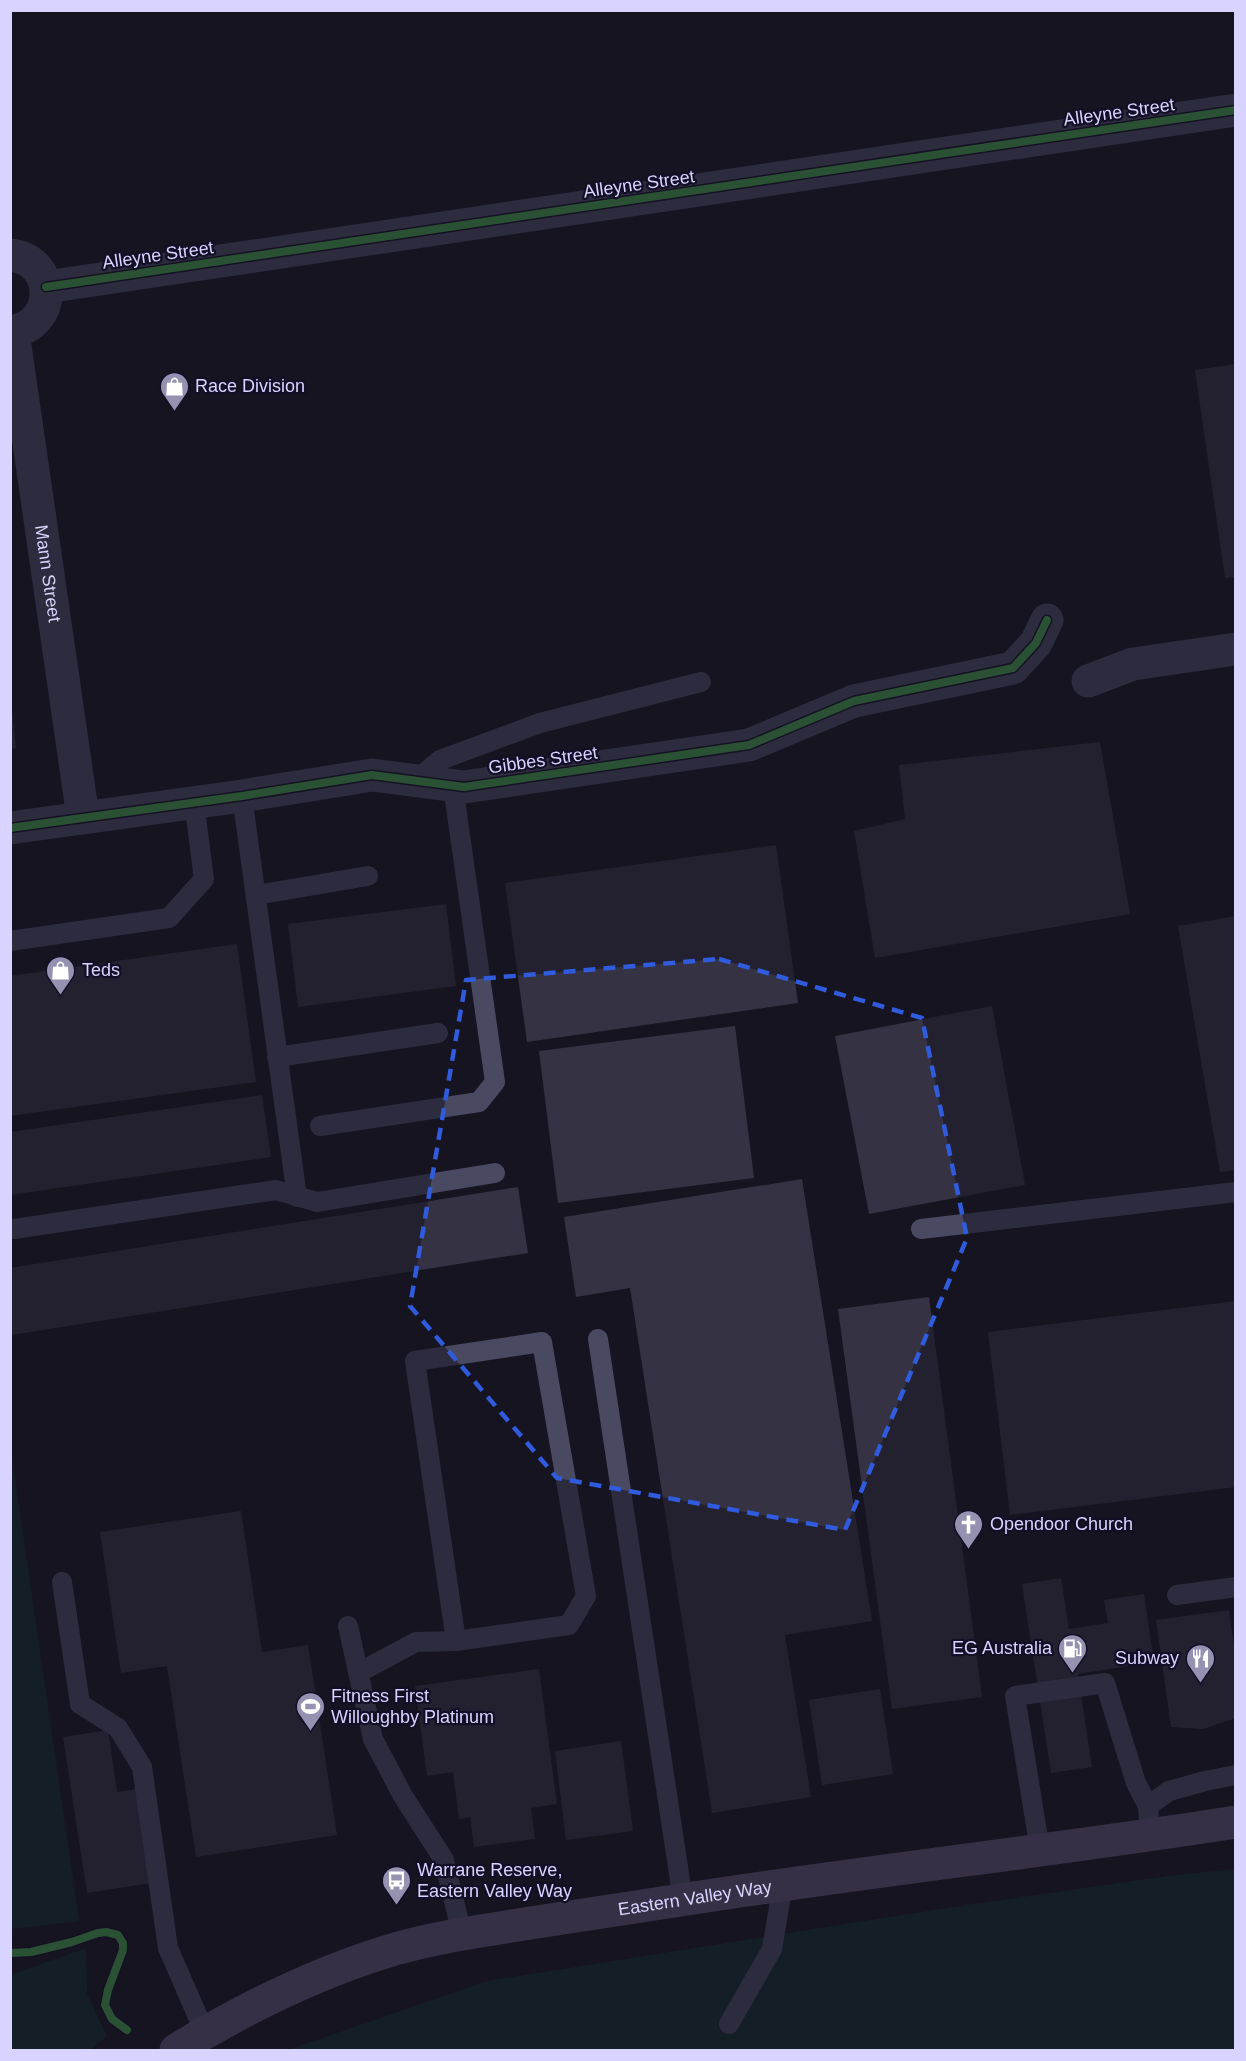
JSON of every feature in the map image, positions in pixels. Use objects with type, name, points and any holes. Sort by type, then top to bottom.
[{"type":"main road","name":"Eastern Valley Way","points":[[176,2050],[265,1999],[328,1972],[394,1949],[462,1934],[783,1884],[1040,1850],[1149,1821],[1236,1822]]},
{"type":"street","name":"Alleyne Street","points":[[46,287],[1236,110]]},
{"type":"street","points":[[10,255],[25,258],[35,266],[42,275],[46,287],[43,312],[25,329],[12,332]]},
{"type":"street","name":"Mann Street","points":[[12,332],[83,817]]},
{"type":"street","name":"Gibbes Street","points":[[10,828],[242,796],[372,775],[464,788],[749,745],[854,701],[1013,668],[1036,643],[1047,620]]},
{"type":"street","points":[[1088,681],[1133,664],[1236,649]]},
{"type":"lane","points":[[415,781],[440,760],[540,723],[701,682]]},
{"type":"lane","points":[[320,1126],[479,1102],[495,1082],[453,786]]},
{"type":"lane","points":[[242,796],[297,1197]]},
{"type":"lane","points":[[10,941],[169,918],[204,879],[194,802]]},
{"type":"lane","points":[[256,895],[368,876]]},
{"type":"lane","points":[[278,1057],[438,1033]]},
{"type":"lane","points":[[14,1229],[276,1190],[317,1202],[495,1173]]},
{"type":"lane","points":[[921,1229],[1236,1192]]},
{"type":"lane","points":[[598,1339],[682,1900]]},
{"type":"lane","points":[[358,1673],[417,1642],[456,1641],[569,1625],[586,1596],[542,1342],[415,1361],[456,1641]]},
{"type":"lane","points":[[62,1582],[80,1704],[118,1728],[142,1767],[168,1948],[205,2033]]},
{"type":"lane","points":[[1177,1595],[1236,1587]]},
{"type":"lane","points":[[348,1626],[373,1739],[403,1796],[444,1860],[462,1934]]},
{"type":"lane","points":[[1040,1850],[1015,1696],[1105,1683],[1149,1821]]},
{"type":"lane","points":[[1149,1821],[1169,1791],[1236,1775]]},
{"type":"lane","points":[[729,2024],[772,1949],[783,1884]]},
{"type":"highlighted area","points":[[719,959],[922,1018],[967,1238],[845,1530],[557,1478],[410,1306],[466,980]]},
{"type":"green space","points":[[11,1451],[79,1921],[10,1929]]},
{"type":"green space","points":[[1235,1869],[1235,2050],[288,2050],[487,1981],[953,1907],[1168,1876]]},
{"type":"green space","points":[[86,1948],[87,1994],[107,2036],[90,2050],[11,2050],[11,1975]]},
{"type":"building","points":[[1236,364],[1236,577],[1225,578],[1195,370]]},
{"type":"building","points":[[10,709],[12,709],[16,748],[10,749]]},
{"type":"building","points":[[1100,742],[1130,914],[875,958],[854,831],[905,819],[899,765]]},
{"type":"building","points":[[776,845],[798,1003],[527,1042],[505,883]]},
{"type":"building","points":[[446,904],[456,986],[298,1007],[288,924]]},
{"type":"building","points":[[1236,916],[1236,1170],[1220,1172],[1178,926]]},
{"type":"building","points":[[237,944],[256,1082],[10,1116],[10,976]]},
{"type":"building","points":[[992,1006],[1025,1185],[869,1214],[835,1036]]},
{"type":"building","points":[[735,1026],[754,1178],[558,1203],[539,1051]]},
{"type":"building","points":[[262,1095],[271,1157],[10,1195],[10,1132]]},
{"type":"building","points":[[802,1179],[872,1621],[785,1635],[811,1797],[712,1813],[630,1288],[576,1297],[564,1217]]},
{"type":"building","points":[[518,1187],[528,1253],[11,1335],[10,1268]]},
{"type":"building","points":[[929,1297],[982,1697],[892,1709],[838,1309]]},
{"type":"building","points":[[1236,1301],[1236,1487],[1010,1515],[988,1332]]},
{"type":"building","points":[[241,1511],[262,1652],[308,1645],[337,1835],[196,1857],[167,1666],[121,1673],[100,1532]]},
{"type":"building","points":[[1061,1578],[1069,1629],[1108,1623],[1104,1600],[1144,1594],[1154,1662],[1078,1674],[1092,1767],[1051,1773],[1022,1584]]},
{"type":"building","name":"Subway","points":[[1229,1610],[1236,1662],[1236,1718],[1203,1729],[1171,1727],[1156,1620]]},
{"type":"building","points":[[539,1669],[557,1804],[531,1808],[535,1839],[474,1847],[470,1817],[459,1819],[453,1772],[427,1776],[415,1686]]},
{"type":"building","points":[[880,1689],[893,1774],[822,1785],[809,1700]]},
{"type":"building","points":[[108,1730],[117,1792],[142,1788],[157,1882],[87,1893],[63,1737]]},
{"type":"building","points":[[621,1741],[633,1831],[566,1840],[555,1751]]},
{"type":"cycle path","points":[[46,287],[1236,110]]},
{"type":"cycle path","points":[[10,828],[242,796],[372,775],[464,787],[749,745],[854,701],[1013,668],[1036,643],[1047,620]]},
{"type":"cycle path","points":[[10,1953],[31,1952],[98,1933],[118,1935],[123,1943],[123,1950],[108,1990],[105,2005],[112,2019],[127,2030]]},
{"type":"place","name":"Race Division","points":[[174,412]]},
{"type":"place","name":"Teds","points":[[61,996]]},
{"type":"place","name":"Opendoor Church","points":[[969,1550]]},
{"type":"place","name":"EG Australia","points":[[1073,1674]]},
{"type":"place","name":"Subway","points":[[1200,1684]]},
{"type":"place","name":"Fitness First Willoughby Platinum","points":[[310,1732]]},
{"type":"place","name":"Warrane Reserve, Eastern Valley Way","points":[[396,1906]]}]
